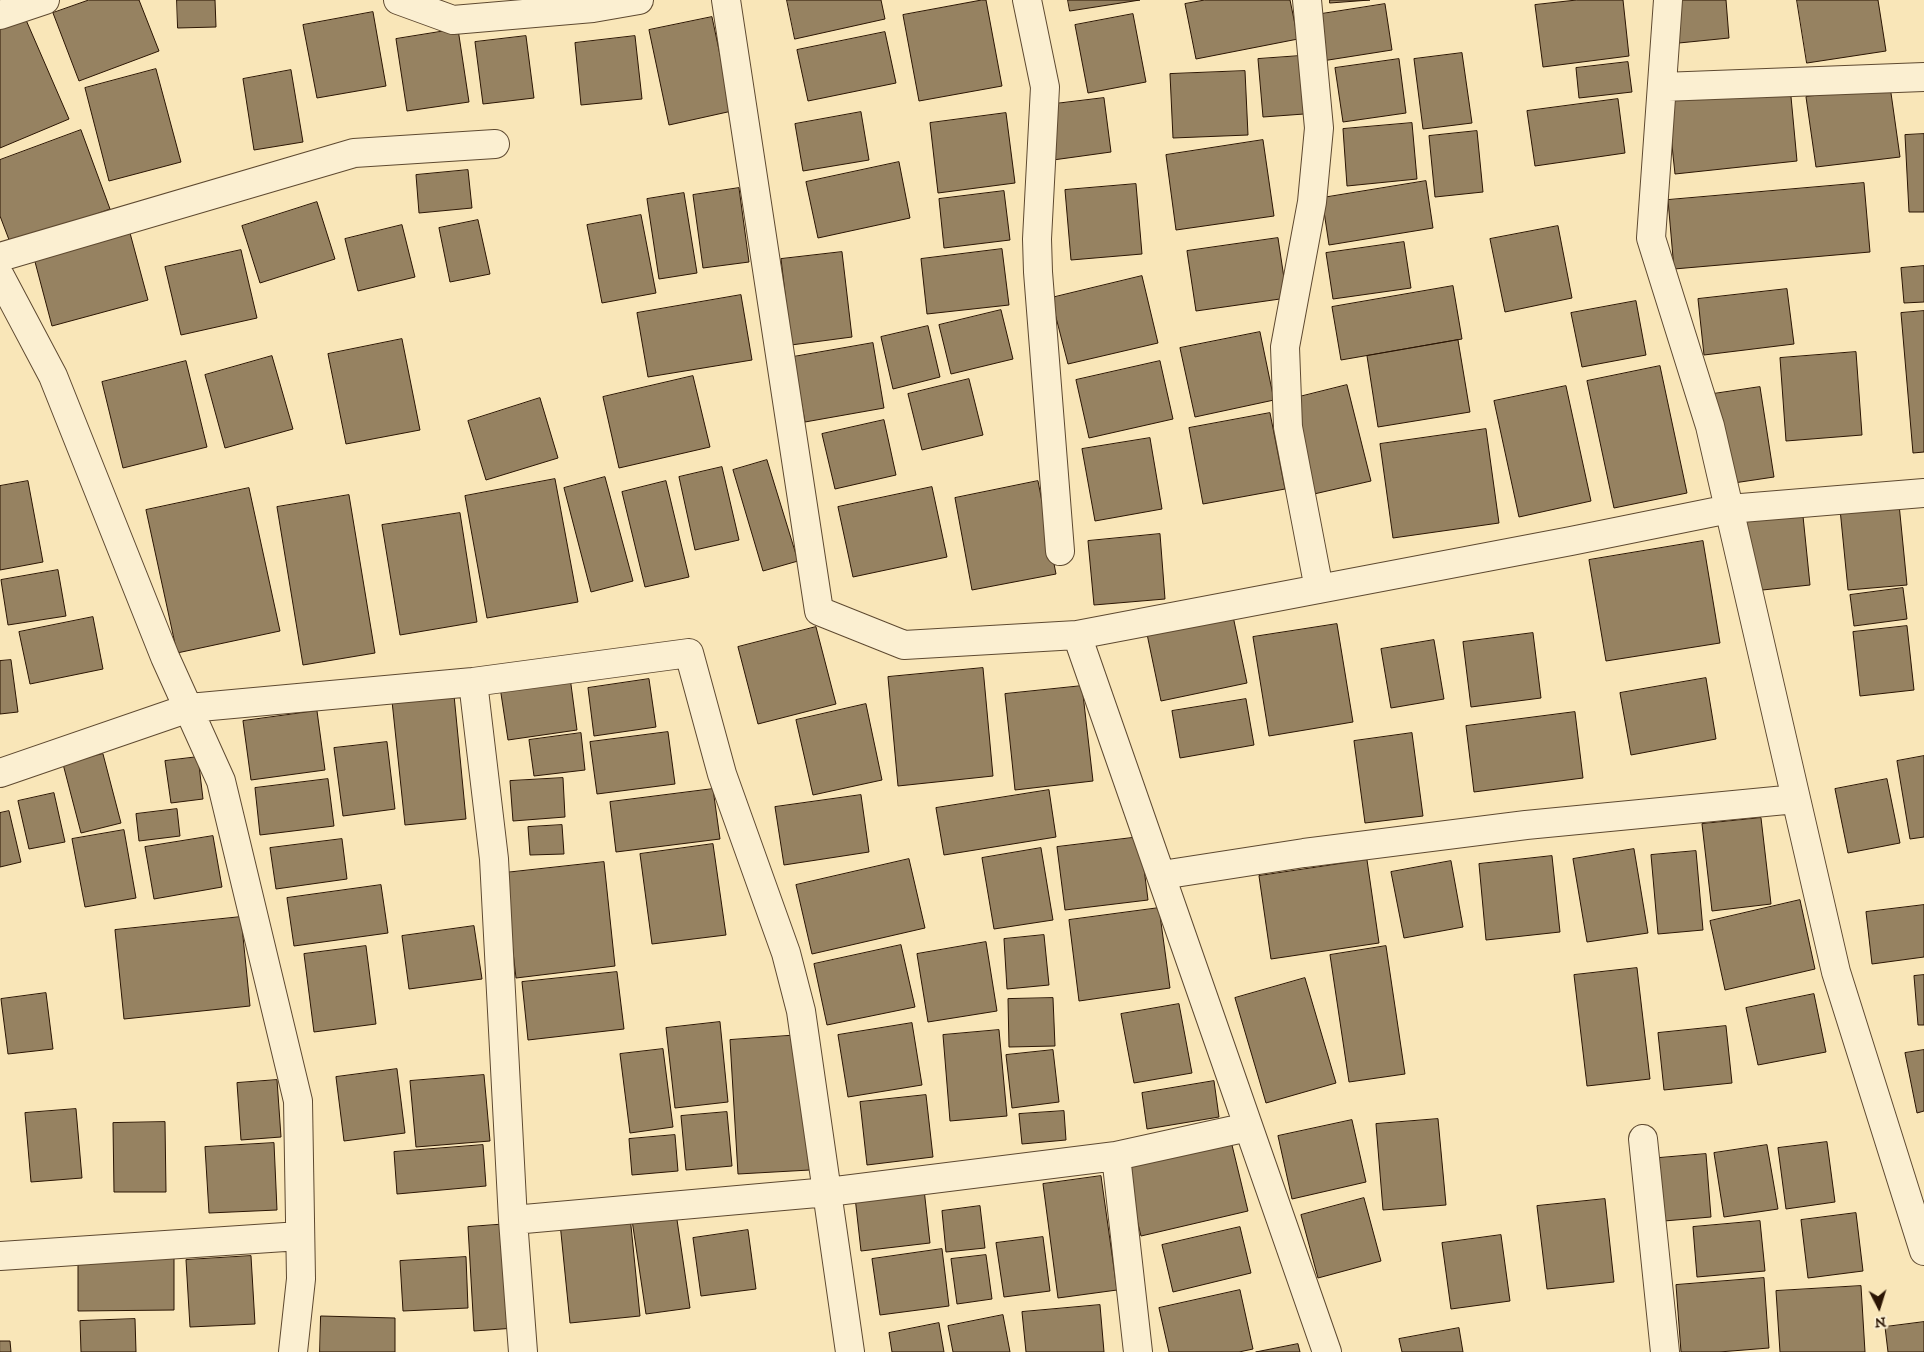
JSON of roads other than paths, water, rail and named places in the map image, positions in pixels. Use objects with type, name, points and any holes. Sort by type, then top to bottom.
[{"type":"street","points":[[0,15],[45,0]]},
{"type":"street","points":[[398,0],[453,20],[593,8],[639,0]]},
{"type":"street","points":[[726,0],[820,611],[904,645],[1077,635],[1729,509],[1924,493]]},
{"type":"street","points":[[1027,0],[1045,87],[1036,239],[1060,551]]},
{"type":"street","points":[[1307,0],[1319,128],[1312,202],[1285,347],[1288,427],[1319,589]]},
{"type":"street","points":[[1668,0],[1650,238],[1710,426],[1836,972],[1924,1251]]},
{"type":"street","points":[[1662,87],[1924,77]]},
{"type":"street","points":[[0,257],[354,153],[495,144]]},
{"type":"street","points":[[0,276],[53,376],[165,657],[222,781],[298,1101],[301,1279],[292,1352]]},
{"type":"street","points":[[1077,635],[1327,1352]]},
{"type":"street","points":[[0,773],[189,708],[473,682],[689,653],[722,774],[786,953],[801,1011],[850,1352]]},
{"type":"street","points":[[473,682],[494,859],[513,1220],[523,1352]]},
{"type":"street","points":[[1162,875],[1304,853],[1526,825],[1796,799]]},
{"type":"street","points":[[513,1220],[828,1192],[1116,1156],[1248,1127]]},
{"type":"street","points":[[1643,1139],[1665,1352]]},
{"type":"street","points":[[1116,1156],[1138,1352]]},
{"type":"street","points":[[0,1256],[300,1236]]}]
